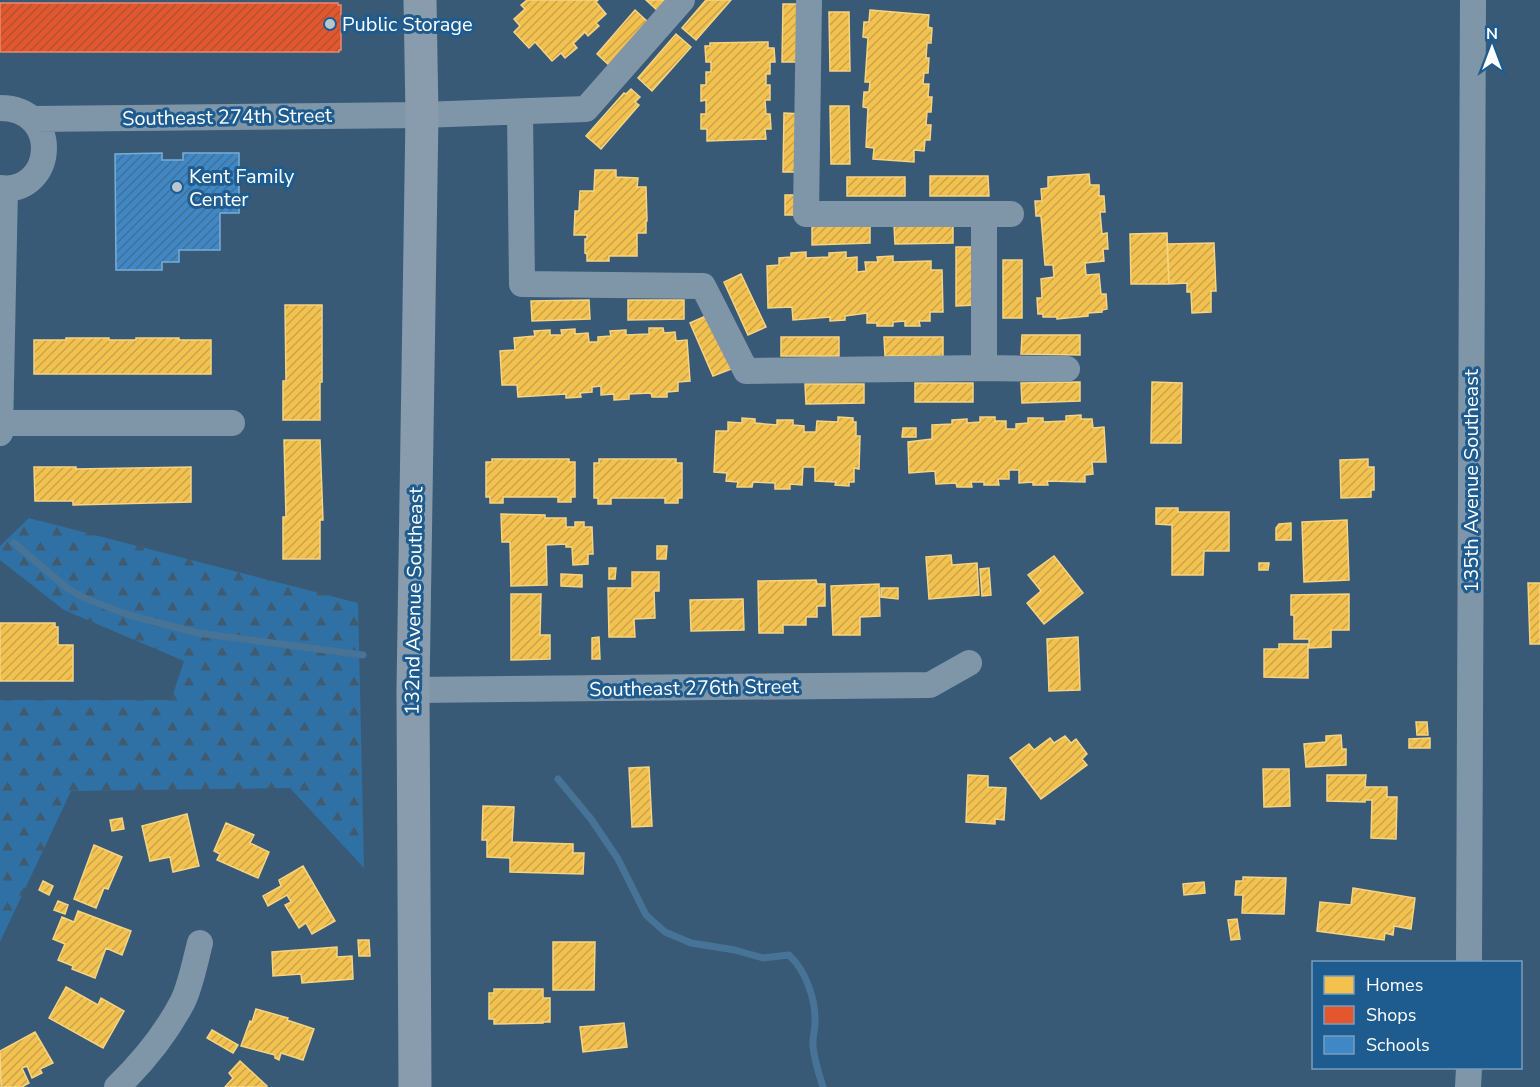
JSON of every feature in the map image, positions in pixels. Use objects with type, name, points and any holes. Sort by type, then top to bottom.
[{"type":"main road","name":"132nd Avenue Southeast","points":[[416,1087],[413,690],[422,115],[420,0]]},
{"type":"street","points":[[422,115],[586,109],[682,0]]},
{"type":"street","points":[[809,0],[806,214],[1011,214]]},
{"type":"street","name":"135th Avenue Southeast","points":[[1469,961],[1473,0]]},
{"type":"street","name":"Southeast 274th Street","points":[[0,108],[23,111],[33,119],[422,115]]},
{"type":"street","points":[[520,112],[522,284],[703,286],[746,371],[1067,369]]},
{"type":"street","points":[[0,433],[3,188],[19,186],[39,169],[44,156],[45,143],[41,130],[33,119]]},
{"type":"street","points":[[984,214],[984,368]]},
{"type":"street","points":[[0,423],[232,423]]},
{"type":"street","name":"Southeast 276th Street","points":[[413,690],[930,685],[969,663]]},
{"type":"street","points":[[117,1087],[136,1069],[161,1038],[184,1000],[200,943]]},
{"type":"street","points":[[1468,1069],[1468,1087]]},
{"type":"green space","points":[[29,518],[358,603],[364,868],[290,788],[71,791],[0,942],[0,700],[171,700],[184,661],[64,610],[0,560],[0,546]]},
{"type":"building: Homes","points":[[527,0],[598,0],[596,2],[606,14],[596,23],[599,26],[588,36],[585,32],[573,43],[577,48],[565,58],[561,53],[552,61],[535,42],[529,48],[514,32],[520,26],[514,19],[525,9],[521,5]]},
{"type":"building: Homes","points":[[646,0],[670,0],[659,12]]},
{"type":"building: Homes","points":[[706,0],[731,0],[696,40],[682,28]]},
{"type":"building: Homes","points":[[783,4],[802,4],[802,62],[782,62]]},
{"type":"building: Homes","points":[[635,10],[649,23],[611,67],[597,54]]},
{"type":"building: Homes","points":[[870,10],[929,15],[928,27],[932,28],[931,43],[927,43],[928,73],[924,73],[923,84],[929,84],[928,97],[932,97],[931,112],[927,112],[926,125],[931,125],[930,140],[925,140],[924,151],[914,150],[914,162],[873,159],[874,148],[866,147],[868,108],[863,107],[864,92],[869,92],[870,82],[865,82],[868,38],[863,37],[864,22],[869,22]]},
{"type":"building: Homes","points":[[829,12],[849,12],[850,71],[830,71]]},
{"type":"building: Homes","points":[[676,34],[691,47],[652,91],[638,78]]},
{"type":"building: Homes","points":[[768,42],[768,48],[774,48],[775,62],[770,62],[770,74],[766,74],[766,85],[770,85],[770,100],[765,100],[766,114],[770,114],[771,129],[765,129],[766,139],[707,141],[707,129],[701,129],[701,114],[706,114],[706,100],[701,101],[701,85],[706,85],[706,72],[711,72],[711,62],[706,62],[705,46],[710,46],[710,43]]},
{"type":"building: Homes","points":[[631,89],[640,97],[635,102],[639,105],[601,149],[586,136],[624,93],[626,94]]},
{"type":"building: Homes","points":[[830,106],[849,106],[850,164],[831,164]]},
{"type":"building: Homes","points":[[784,113],[803,114],[803,172],[783,172]]},
{"type":"building: Homes","points":[[595,170],[616,170],[616,177],[638,178],[637,187],[646,187],[646,233],[637,233],[637,256],[609,256],[609,261],[587,261],[585,239],[587,235],[574,235],[575,211],[579,211],[580,191],[594,191]]},
{"type":"building: Homes","points":[[1089,174],[1090,185],[1099,185],[1099,196],[1104,196],[1105,212],[1100,212],[1102,234],[1107,233],[1108,249],[1103,249],[1104,261],[1085,263],[1086,275],[1099,274],[1101,294],[1106,294],[1107,309],[1102,312],[1088,313],[1088,316],[1057,319],[1057,317],[1043,317],[1043,314],[1038,314],[1037,298],[1042,298],[1041,279],[1054,277],[1053,265],[1045,265],[1041,216],[1036,216],[1035,201],[1042,201],[1041,189],[1048,188],[1048,177]]},
{"type":"building: Homes","points":[[930,176],[988,176],[989,196],[930,196]]},
{"type":"building: Homes","points":[[847,177],[905,177],[905,196],[847,196]]},
{"type":"building: Homes","points":[[785,195],[803,195],[803,215],[785,215]]},
{"type":"building: Homes","points":[[870,224],[870,243],[812,245],[812,226]]},
{"type":"building: Homes","points":[[953,224],[953,243],[895,244],[894,225]]},
{"type":"building: Homes","points":[[1167,233],[1169,284],[1131,284],[1130,234]]},
{"type":"building: Homes","points":[[1214,243],[1216,291],[1211,291],[1211,312],[1192,313],[1191,292],[1187,292],[1187,283],[1169,284],[1167,244]]},
{"type":"building: Homes","points":[[956,247],[975,247],[976,305],[956,306]]},
{"type":"building: Homes","points":[[806,252],[806,258],[829,257],[829,253],[846,252],[846,258],[857,257],[857,272],[866,271],[865,262],[878,262],[877,257],[893,256],[893,262],[931,261],[931,270],[942,270],[943,312],[930,312],[930,321],[919,321],[920,326],[905,326],[905,321],[893,322],[893,326],[877,326],[877,323],[867,323],[867,313],[845,316],[845,320],[830,321],[830,317],[793,320],[792,307],[768,308],[767,266],[779,265],[779,258],[791,257],[791,253]]},
{"type":"building: Homes","points":[[1003,260],[1022,260],[1022,318],[1003,318]]},
{"type":"building: Homes","points":[[741,274],[766,327],[748,335],[724,282]]},
{"type":"building: Homes","points":[[589,300],[590,319],[532,321],[531,301]]},
{"type":"building: Homes","points":[[628,300],[684,300],[684,319],[628,320]]},
{"type":"building: Homes","points":[[285,305],[322,305],[320,420],[283,420],[283,381],[286,381]]},
{"type":"building: Homes","points":[[708,315],[731,369],[713,376],[690,323]]},
{"type":"building: Homes","points":[[649,328],[663,328],[664,333],[675,332],[676,341],[687,340],[690,381],[678,382],[678,391],[667,392],[667,397],[652,397],[651,393],[629,394],[629,399],[614,400],[614,394],[601,395],[601,386],[592,387],[592,392],[580,393],[581,397],[566,398],[566,394],[518,397],[517,385],[502,385],[500,351],[515,350],[514,338],[535,336],[534,331],[550,330],[550,335],[562,335],[561,330],[575,329],[575,334],[588,333],[589,342],[598,342],[598,337],[611,336],[610,331],[626,330],[626,335],[649,334]]},
{"type":"building: Homes","points":[[1022,335],[1080,335],[1080,355],[1021,354]]},
{"type":"building: Homes","points":[[781,337],[839,337],[839,356],[781,356]]},
{"type":"building: Homes","points":[[884,337],[943,337],[943,356],[885,356]]},
{"type":"building: Homes","points":[[66,338],[211,340],[211,374],[34,374],[34,340],[66,340]]},
{"type":"building: Homes","points":[[1080,382],[1080,401],[1022,403],[1021,383]]},
{"type":"building: Homes","points":[[1152,382],[1182,383],[1181,443],[1151,443]]},
{"type":"building: Homes","points":[[915,383],[973,383],[973,402],[915,402]]},
{"type":"building: Homes","points":[[805,384],[864,384],[864,403],[806,404]]},
{"type":"building: Homes","points":[[1081,415],[1081,419],[1092,419],[1093,428],[1104,427],[1106,462],[1092,462],[1093,474],[1085,475],[1085,482],[1047,481],[1048,485],[1033,485],[1033,482],[1019,483],[1019,470],[1009,470],[1009,479],[998,479],[999,485],[971,482],[972,487],[957,487],[956,483],[936,484],[935,471],[909,473],[908,442],[932,439],[932,425],[952,424],[952,420],[967,419],[967,423],[980,422],[980,417],[995,417],[995,421],[1006,421],[1006,429],[1016,429],[1016,424],[1028,423],[1028,418],[1043,418],[1043,422],[1066,421],[1066,416]]},
{"type":"building: Homes","points":[[838,417],[853,418],[853,422],[856,422],[856,436],[860,436],[859,469],[854,468],[854,482],[849,482],[849,486],[835,485],[836,482],[815,481],[815,467],[803,467],[802,485],[790,484],[790,489],[775,489],[775,483],[753,482],[752,487],[737,487],[738,482],[726,481],[727,473],[714,472],[716,431],[728,431],[728,422],[742,423],[742,418],[755,419],[755,423],[777,425],[777,420],[793,420],[793,425],[804,426],[804,432],[816,432],[817,421],[838,422]]},
{"type":"building: Homes","points":[[903,428],[916,428],[916,437],[902,437]]},
{"type":"building: Homes","points":[[284,440],[320,440],[323,520],[320,520],[320,559],[283,559],[283,517],[286,517]]},
{"type":"building: Homes","points":[[492,459],[569,459],[569,462],[575,462],[575,497],[571,497],[571,502],[558,502],[558,497],[503,497],[503,503],[490,503],[490,497],[486,497],[486,462],[492,462]]},
{"type":"building: Homes","points":[[599,459],[676,459],[676,463],[682,463],[682,498],[678,498],[678,503],[665,503],[665,498],[611,498],[611,504],[598,504],[598,498],[594,498],[594,463],[599,463]]},
{"type":"building: Homes","points":[[1368,459],[1368,467],[1374,467],[1374,490],[1371,490],[1371,497],[1341,498],[1340,460]]},
{"type":"building: Homes","points":[[34,467],[76,467],[76,469],[191,467],[191,502],[73,505],[73,501],[35,501]]},
{"type":"building: Homes","points":[[1156,508],[1178,508],[1178,512],[1229,512],[1229,551],[1204,551],[1203,575],[1172,575],[1172,525],[1156,524]]},
{"type":"building: Homes","points":[[501,514],[566,518],[566,527],[575,527],[575,522],[584,522],[584,527],[592,527],[593,554],[588,554],[588,564],[573,565],[572,547],[566,547],[566,544],[546,545],[547,585],[511,586],[510,542],[502,542]]},
{"type":"building: Homes","points":[[1347,520],[1349,580],[1304,582],[1302,522]]},
{"type":"building: Homes","points":[[1291,523],[1291,540],[1276,540],[1276,528],[1279,524]]},
{"type":"building: Homes","points":[[657,546],[667,546],[666,559],[657,559]]},
{"type":"building: Homes","points":[[951,555],[952,565],[977,563],[979,595],[929,599],[926,557]]},
{"type":"building: Homes","points":[[1054,556],[1083,593],[1044,624],[1027,603],[1041,591],[1028,575]]},
{"type":"building: Homes","points":[[1259,563],[1269,563],[1268,570],[1259,570]]},
{"type":"building: Homes","points":[[609,568],[616,568],[615,579],[609,579]]},
{"type":"building: Homes","points":[[989,568],[991,595],[982,596],[980,569]]},
{"type":"building: Homes","points":[[632,572],[659,572],[659,591],[654,591],[655,618],[634,619],[635,637],[609,637],[608,588],[632,588]]},
{"type":"building: Homes","points":[[561,574],[582,575],[582,587],[561,586]]},
{"type":"building: Homes","points":[[816,580],[817,584],[825,584],[825,606],[817,606],[817,617],[806,617],[806,625],[783,625],[783,633],[759,633],[758,581]]},
{"type":"building: Homes","points":[[1528,583],[1540,583],[1540,644],[1530,644]]},
{"type":"building: Homes","points":[[879,584],[880,616],[860,617],[860,635],[833,635],[831,586]]},
{"type":"building: Homes","points":[[881,588],[898,588],[898,599],[881,597]]},
{"type":"building: Homes","points":[[511,594],[541,594],[540,635],[550,635],[550,659],[511,660]]},
{"type":"building: Homes","points":[[1349,594],[1349,630],[1331,630],[1331,647],[1309,648],[1309,639],[1294,639],[1291,595]]},
{"type":"building: Homes","points":[[743,599],[744,630],[691,631],[690,600]]},
{"type":"building: Homes","points":[[0,623],[55,623],[55,627],[58,627],[58,645],[73,645],[73,681],[0,681]]},
{"type":"building: Homes","points":[[599,637],[600,659],[592,659],[592,638]]},
{"type":"building: Homes","points":[[1078,637],[1080,690],[1049,691],[1047,639]]},
{"type":"building: Homes","points":[[1279,644],[1308,644],[1308,678],[1264,677],[1264,649],[1279,649]]},
{"type":"building: Homes","points":[[1416,722],[1427,722],[1428,735],[1417,735]]},
{"type":"building: Homes","points":[[1341,735],[1342,749],[1346,749],[1346,765],[1306,767],[1304,744],[1326,742],[1326,736]]},
{"type":"building: Homes","points":[[1065,736],[1071,743],[1076,739],[1087,754],[1082,759],[1087,765],[1041,799],[1010,758],[1029,744],[1034,750],[1050,738],[1054,743]]},
{"type":"building: Homes","points":[[1430,738],[1430,748],[1409,748],[1409,739]]},
{"type":"building: Homes","points":[[649,767],[652,826],[632,827],[629,768]]},
{"type":"building: Homes","points":[[1263,769],[1289,769],[1290,806],[1264,807]]},
{"type":"building: Homes","points":[[968,775],[988,776],[988,787],[1006,788],[1004,820],[995,819],[995,824],[966,822]]},
{"type":"building: Homes","points":[[1327,775],[1366,775],[1365,787],[1387,787],[1387,797],[1397,797],[1396,839],[1371,838],[1372,800],[1365,800],[1365,802],[1327,801]]},
{"type":"building: Homes","points":[[483,806],[514,807],[512,842],[573,844],[573,853],[584,853],[583,874],[510,872],[510,858],[487,857],[487,840],[482,840]]},
{"type":"building: Homes","points":[[187,814],[199,866],[173,872],[170,857],[150,861],[142,826]]},
{"type":"building: Homes","points":[[122,818],[124,829],[112,831],[110,820]]},
{"type":"building: Homes","points":[[226,823],[254,835],[250,843],[269,852],[258,878],[217,860],[220,854],[214,851]]},
{"type":"building: Homes","points":[[94,845],[122,857],[108,889],[104,888],[96,908],[74,899]]},
{"type":"building: Homes","points":[[303,866],[335,921],[312,934],[306,923],[299,928],[285,905],[291,902],[287,895],[268,906],[263,896],[281,886],[279,880]]},
{"type":"building: Homes","points":[[1243,877],[1286,878],[1284,914],[1242,913],[1243,895],[1235,895],[1236,881],[1243,881]]},
{"type":"building: Homes","points":[[43,881],[53,886],[49,895],[39,890]]},
{"type":"building: Homes","points":[[1204,882],[1205,893],[1184,895],[1183,884]]},
{"type":"building: Homes","points":[[1353,888],[1415,898],[1411,929],[1394,926],[1393,935],[1385,933],[1384,940],[1317,931],[1320,902],[1351,905]]},
{"type":"building: Homes","points":[[58,901],[68,905],[65,914],[54,910]]},
{"type":"building: Homes","points":[[78,911],[131,931],[122,955],[106,948],[95,978],[72,969],[73,966],[58,960],[65,944],[53,939],[62,917],[74,922]]},
{"type":"building: Homes","points":[[1237,919],[1240,939],[1231,940],[1228,920]]},
{"type":"building: Homes","points":[[358,940],[369,940],[370,956],[359,956]]},
{"type":"building: Homes","points":[[553,942],[595,942],[594,990],[553,990]]},
{"type":"building: Homes","points":[[337,947],[337,957],[352,956],[353,979],[302,983],[301,974],[273,976],[272,952]]},
{"type":"building: Homes","points":[[66,987],[98,1005],[101,998],[124,1011],[103,1048],[49,1018]]},
{"type":"building: Homes","points":[[494,989],[543,989],[543,998],[550,998],[550,1022],[494,1024],[494,1019],[489,1019],[489,993],[494,993]]},
{"type":"building: Homes","points":[[256,1009],[288,1018],[287,1020],[314,1029],[303,1060],[281,1053],[279,1060],[275,1058],[275,1055],[241,1046]]},
{"type":"building: Homes","points":[[624,1023],[627,1047],[583,1052],[580,1027]]},
{"type":"building: Homes","points":[[212,1030],[238,1045],[233,1053],[207,1038]]},
{"type":"building: Homes","points":[[35,1032],[53,1063],[40,1069],[42,1073],[32,1078],[27,1066],[22,1068],[29,1083],[22,1087],[1,1087],[0,1051]]},
{"type":"building: Homes","points":[[240,1061],[267,1086],[225,1087],[233,1078],[229,1073]]},
{"type":"building: Shops","points":[[0,3],[338,3],[341,5],[341,50],[339,52],[0,52]]},
{"type":"building: Schools","name":"Kent Family Center","points":[[162,153],[162,160],[183,160],[183,153],[239,153],[239,213],[220,213],[220,250],[179,250],[179,262],[162,262],[162,270],[116,270],[115,154]]},
{"type":"waterway","points":[[14,543],[67,588],[84,598],[129,615],[198,633],[363,655]]},
{"type":"waterway","points":[[558,779],[591,819],[618,859],[646,915],[665,932],[691,943],[735,950],[763,958],[789,955],[805,977],[812,996],[815,1014],[814,1051],[823,1087]]},
{"type":"place","name":"Public Storage","points":[[330,24]]},
{"type":"place","name":"Kent Family Center","points":[[177,187]]}]
